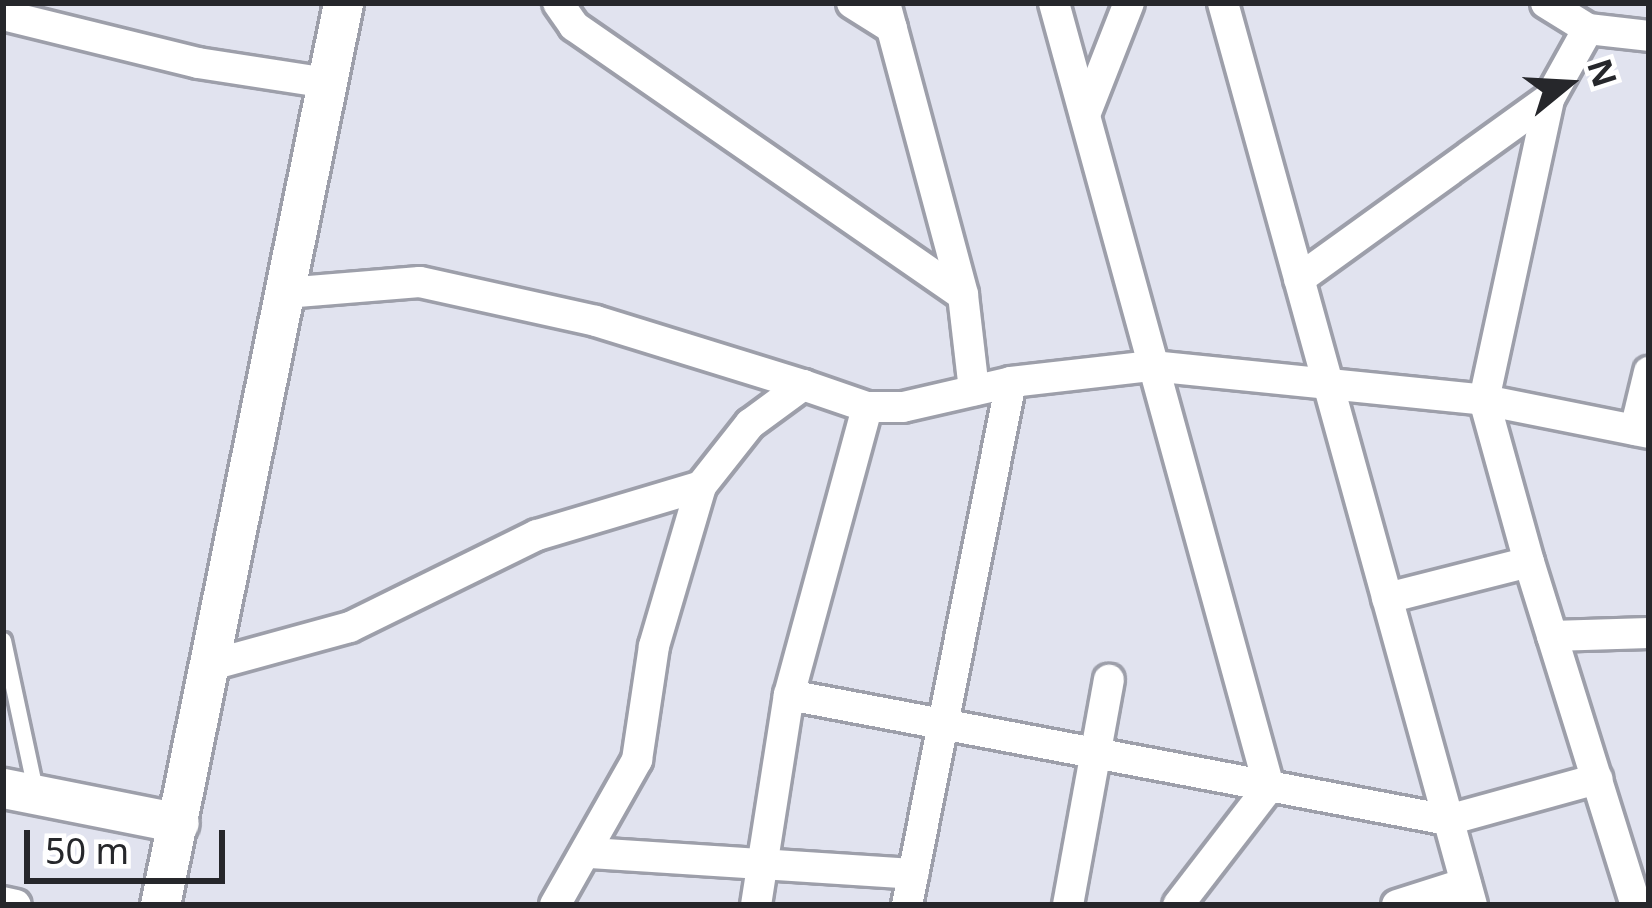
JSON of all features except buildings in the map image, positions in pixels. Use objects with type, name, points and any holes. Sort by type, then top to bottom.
[{"type":"street","points":[[160,905],[343,3]]},
{"type":"street","points":[[557,3],[574,26],[962,296]]},
{"type":"street","points":[[852,3],[888,15],[962,296],[974,390]]},
{"type":"street","points":[[1054,3],[1269,787]]},
{"type":"street","points":[[1085,115],[1129,3]]},
{"type":"street","points":[[1223,3],[1469,894],[1396,905]]},
{"type":"street","points":[[1546,3],[1588,28],[1649,36]]},
{"type":"street","points":[[3,16],[197,63],[327,83]]},
{"type":"street","points":[[1588,28],[1549,99],[1484,400],[1529,562],[1636,905]]},
{"type":"street","points":[[1299,279],[1549,99]]},
{"type":"street","points":[[285,293],[420,283],[596,322],[866,407],[1011,382],[1152,366],[1327,380],[1484,400],[1642,431],[1649,372]]},
{"type":"street","points":[[907,905],[1011,382]]},
{"type":"street","points":[[555,905],[590,853],[638,760],[654,646],[701,486],[750,424],[803,386]]},
{"type":"street","points":[[757,905],[790,695],[866,407]]},
{"type":"street","points":[[211,665],[350,627],[537,535],[701,486]]},
{"type":"street","points":[[1387,598],[1529,562]]},
{"type":"street","points":[[1552,636],[1649,634]]},
{"type":"street","points":[[1068,905],[1109,680]]},
{"type":"street","points":[[790,695],[1448,820],[1597,778]]},
{"type":"street","points":[[1178,905],[1269,787]]},
{"type":"street","points":[[19,791],[179,823]]},
{"type":"street","points":[[590,853],[764,869],[913,874]]},
{"type":"street","points":[[3,902],[16,905]]},
{"type":"lane","points":[[3,640],[19,791]]}]
